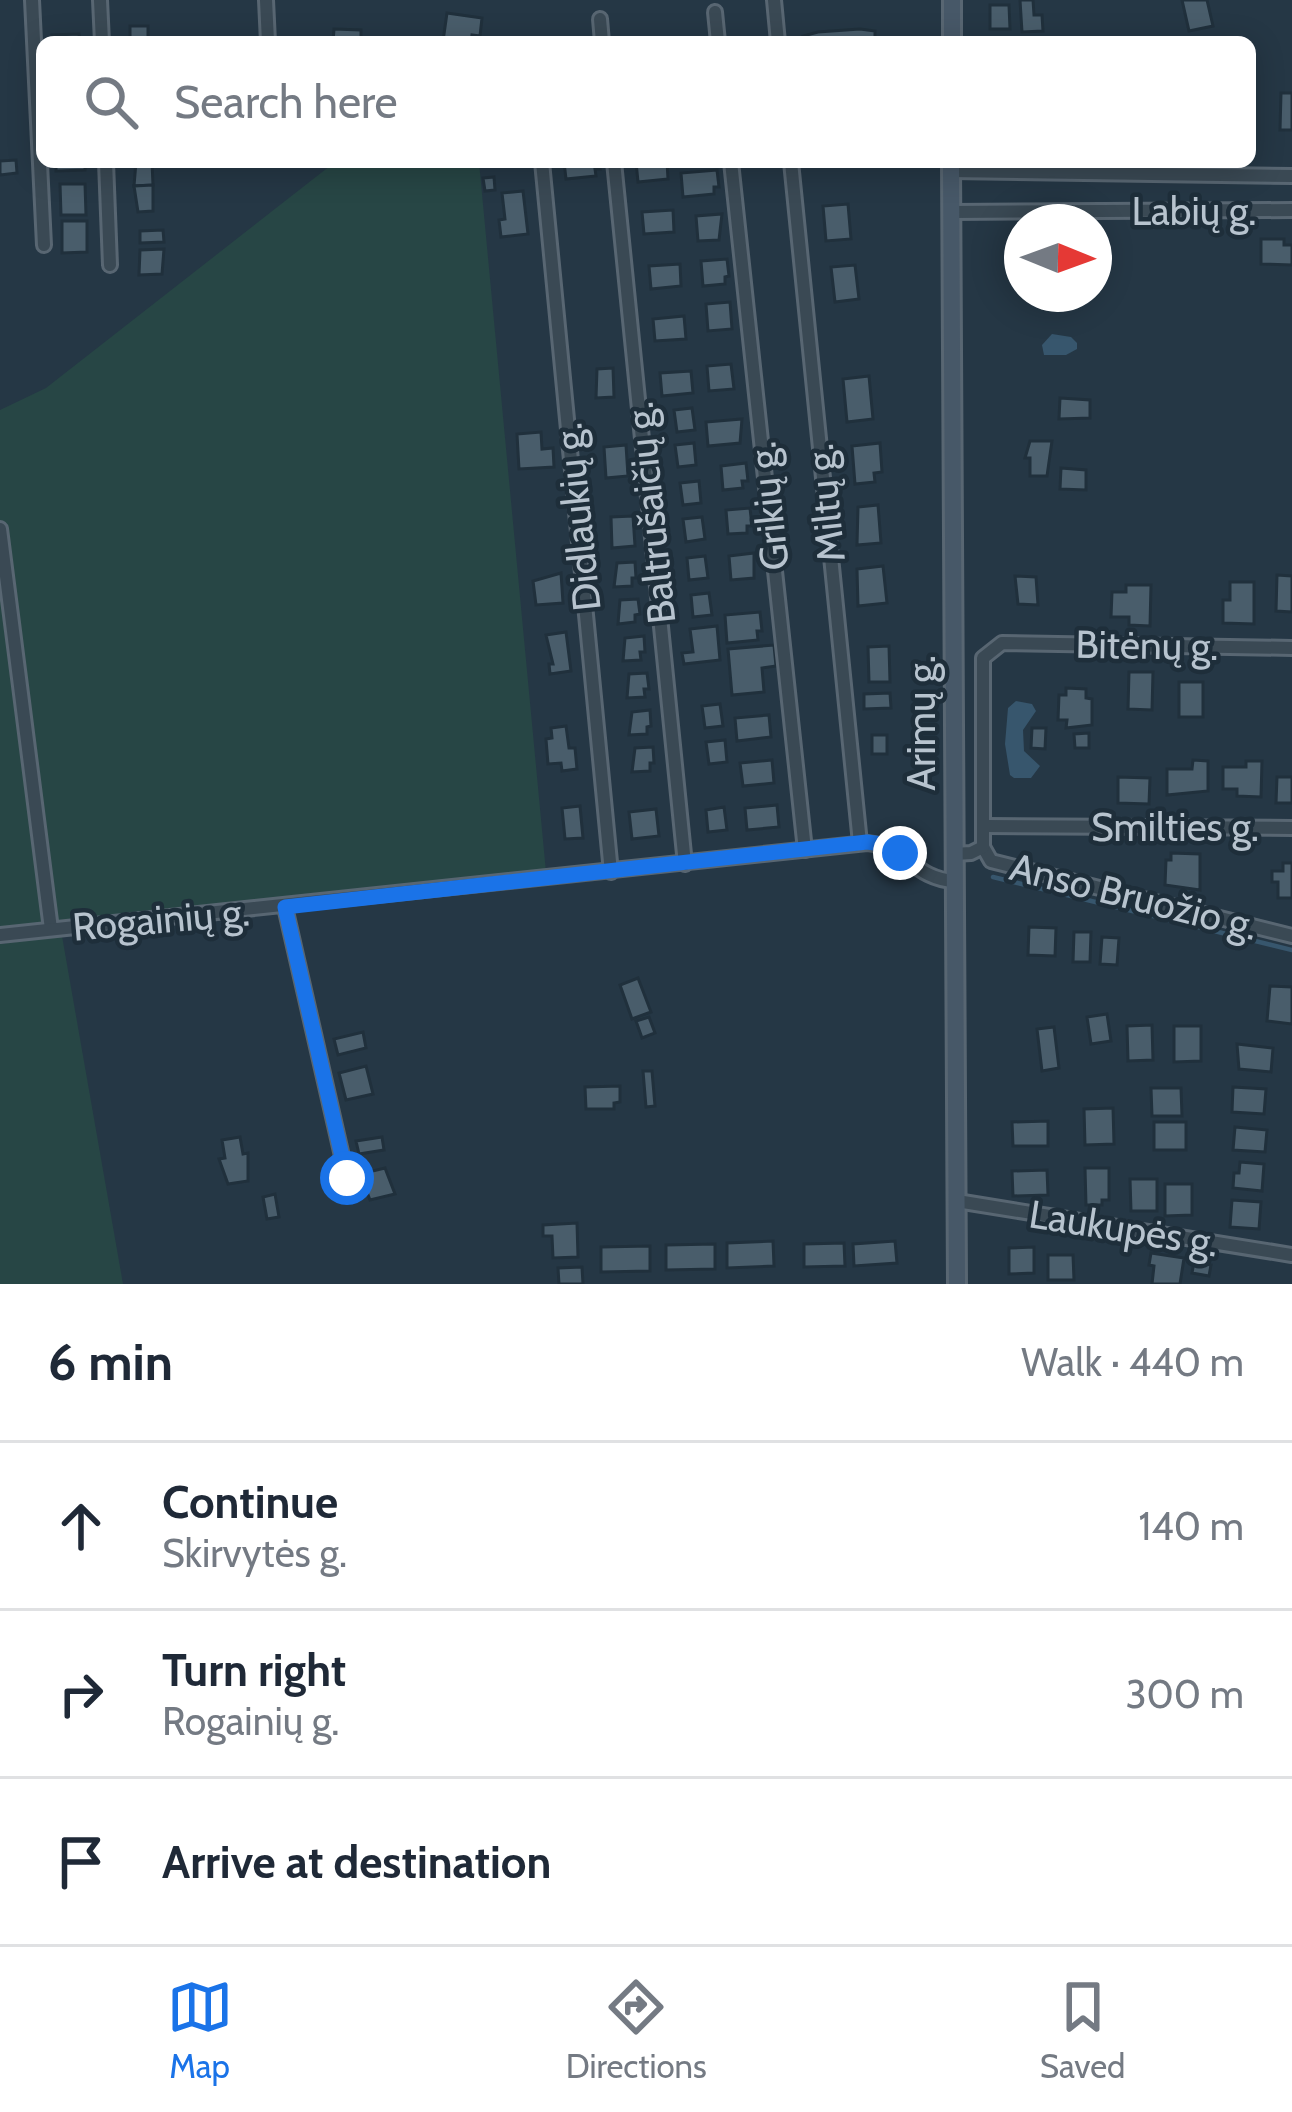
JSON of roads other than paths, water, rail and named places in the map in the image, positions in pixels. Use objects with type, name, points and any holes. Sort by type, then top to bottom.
[{"type":"main road","points":[[952,0],[952,36]]},
{"type":"main road","name":"Arimų g.","points":[[951,168],[957,1284]]},
{"type":"street","points":[[32,0],[36,82]]},
{"type":"street","points":[[100,0],[102,36]]},
{"type":"street","points":[[266,0],[268,36]]},
{"type":"street","points":[[774,0],[777,36]]},
{"type":"street","points":[[715,12],[717,36]]},
{"type":"street","points":[[600,19],[601,36]]},
{"type":"street","points":[[40,168],[44,245]]},
{"type":"street","points":[[106,168],[110,265]]},
{"type":"street","name":"Didlaukių g.","points":[[543,168],[611,872]]},
{"type":"street","name":"Baltrušaičių g.","points":[[615,168],[686,864]]},
{"type":"street","name":"Grikių g.","points":[[732,168],[805,850]]},
{"type":"street","name":"Miltų g.","points":[[792,168],[860,843]]},
{"type":"street","points":[[989,168],[1292,176]]},
{"type":"street","name":"Labių g.","points":[[952,212],[1292,210]]},
{"type":"street","points":[[0,530],[51,929]]},
{"type":"street","name":"Bitėnų g.","points":[[986,826],[983,658],[1002,643],[1292,648]]},
{"type":"street","points":[[954,854],[983,847],[986,826]]},
{"type":"street","name":"Smilties g.","points":[[986,826],[1292,828]]},
{"type":"street","points":[[860,843],[882,844],[900,853],[923,875],[954,881]]},
{"type":"street","name":"Rogainių g.","points":[[0,935],[860,843]]},
{"type":"street","name":"Anso Bruožio g.","points":[[983,847],[991,861],[1292,935]]},
{"type":"street","points":[[285,907],[347,1178]]},
{"type":"street","name":"Laukupės g.","points":[[957,1201],[1292,1255]]},
{"type":"water","points":[[1052,334],[1071,337],[1077,349],[1066,355],[1044,355],[1042,345]]},
{"type":"water","points":[[1016,701],[1032,704],[1036,711],[1023,730],[1024,751],[1040,766],[1031,778],[1010,775],[1005,744],[1008,708]]},
{"type":"waterway","points":[[993,877],[1292,950]]}]
